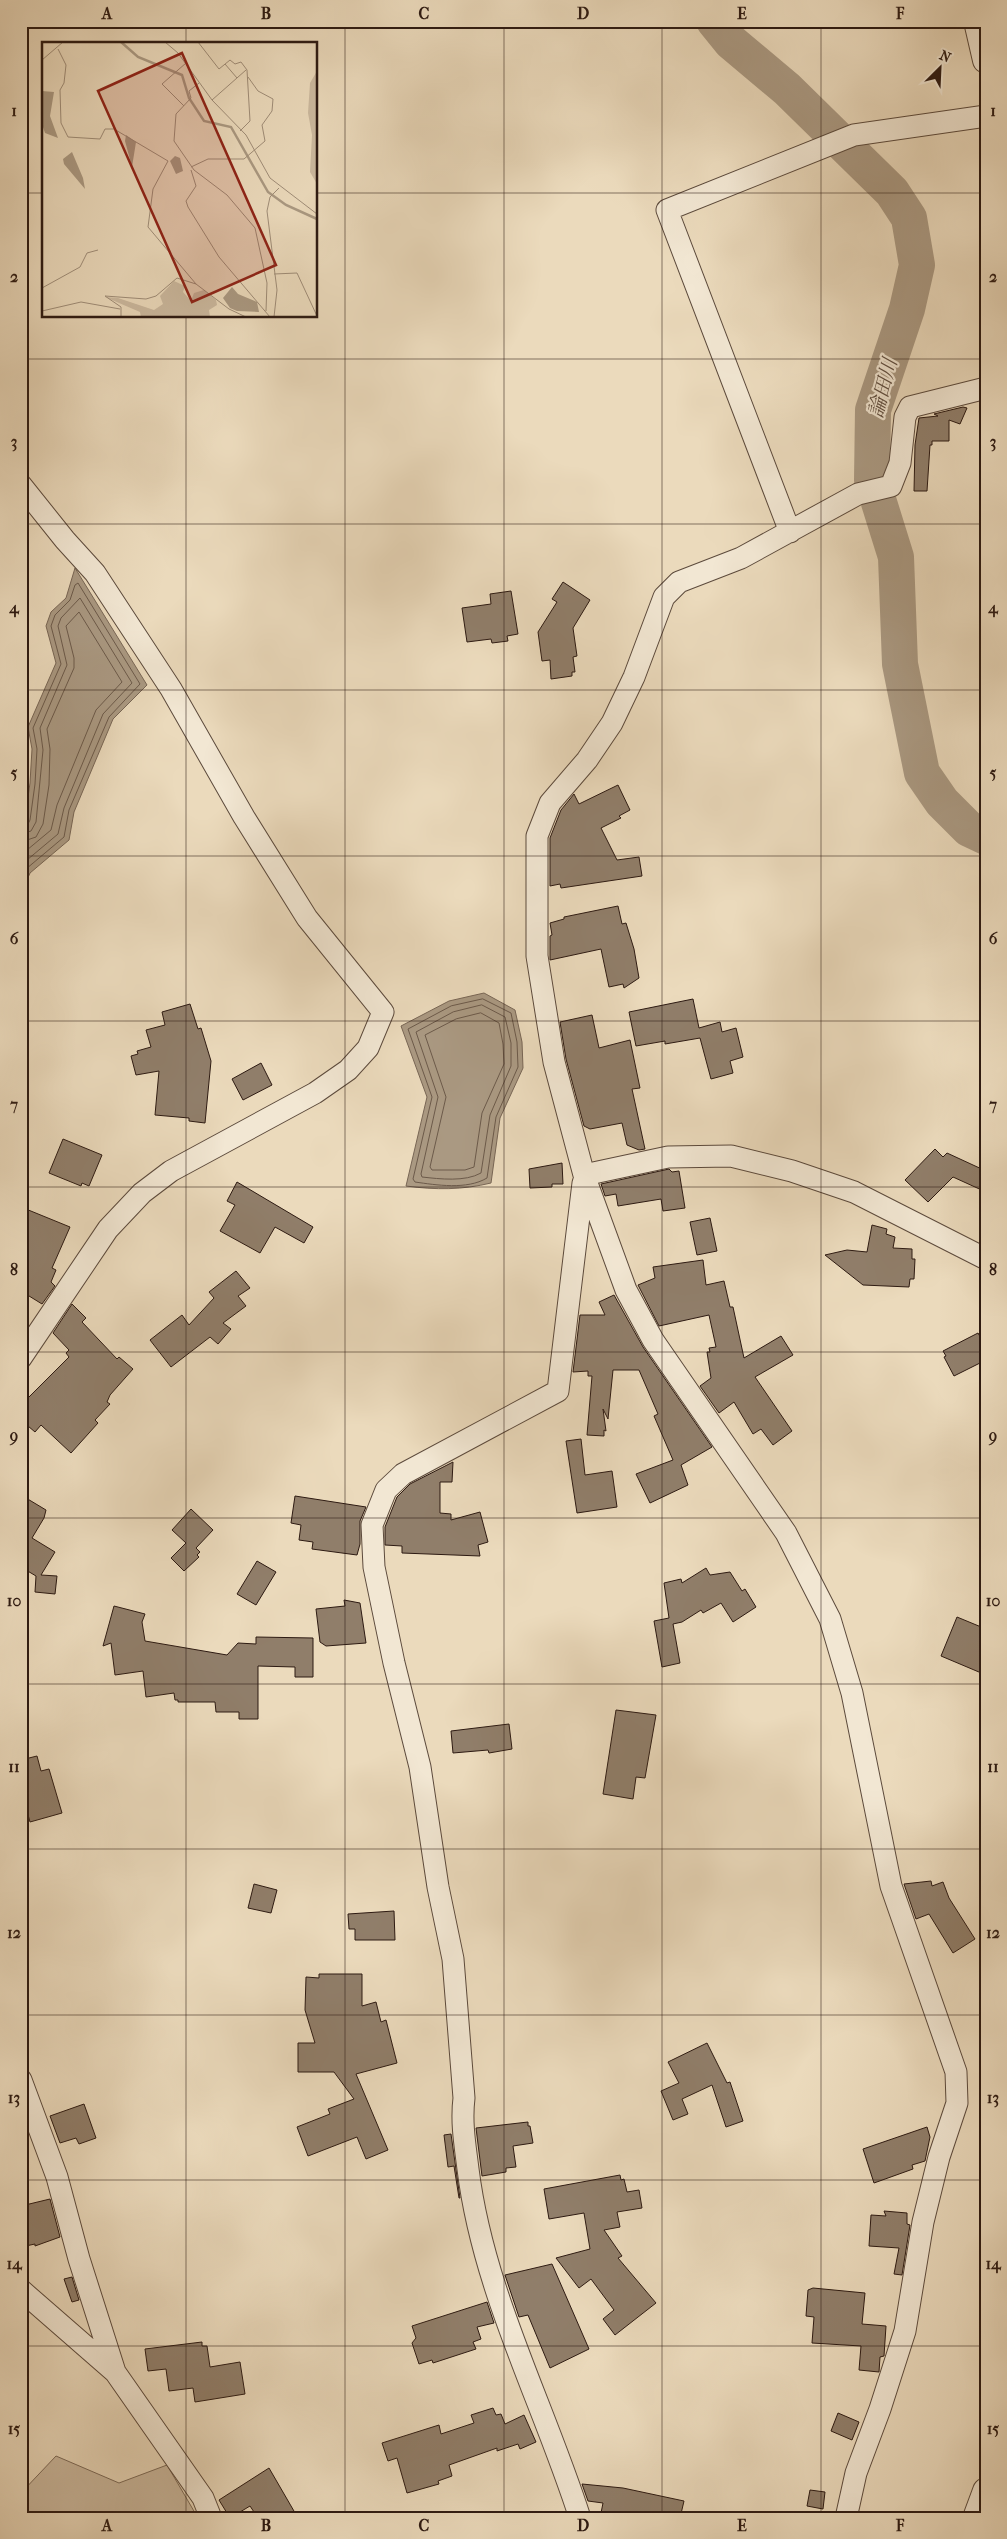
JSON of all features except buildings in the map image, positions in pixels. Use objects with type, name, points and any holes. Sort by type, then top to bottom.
[{"type":"street","points":[[976,21],[986,60]]},
{"type":"street","points":[[790,532],[667,210],[854,135],[986,116]]},
{"type":"street","points":[[846,2518],[856,2473],[880,2409],[905,2331],[923,2222],[939,2157],[957,2103],[956,2072],[890,1886],[852,1693],[830,1619],[786,1533],[648,1332],[626,1290],[584,1175],[554,1062],[537,956],[537,836],[550,803],[587,760],[612,723],[634,677],[664,598],[679,582],[741,558],[858,494],[891,486],[900,463],[905,417],[910,407],[986,388]]},
{"type":"street","points":[[21,485],[65,540],[95,573],[171,689],[244,817],[306,918],[383,1012],[368,1048],[348,1070],[315,1092],[171,1171],[142,1193],[108,1229],[21,1358]]},
{"type":"street","points":[[584,1175],[668,1157],[731,1156],[792,1171],[854,1192],[986,1259]]},
{"type":"street","points":[[580,2518],[488,2268],[472,2205],[462,2118],[464,2098],[454,1959],[438,1887],[420,1767],[394,1663],[374,1567],[372,1525],[386,1490],[403,1474],[558,1390],[584,1175]]},
{"type":"street","points":[[21,2080],[58,2177],[79,2259],[115,2372]]},
{"type":"street","points":[[21,2290],[115,2372],[203,2498],[211,2518]]},
{"type":"street","points":[[976,2518],[986,2491]]},
{"type":"shaded area","points":[[56,2456],[119,2483],[167,2465],[198,2518],[21,2518],[21,2493]]},
{"type":"water","points":[[75,568],[147,685],[113,719],[74,812],[69,840],[30,873],[21,894],[21,827],[25,819],[32,749],[28,727],[56,663],[46,626],[51,612],[66,598]]},
{"type":"water","points":[[484,993],[515,1010],[522,1042],[523,1068],[500,1118],[491,1183],[449,1189],[406,1186],[427,1097],[401,1026],[449,1001]]},
{"type":"waterway","name":"論田川","points":[[714,21],[731,42],[787,89],[892,192],[909,218],[917,265],[907,309],[873,410],[872,480],[896,557],[900,664],[922,773],[942,802],[969,829],[986,837]]}]
